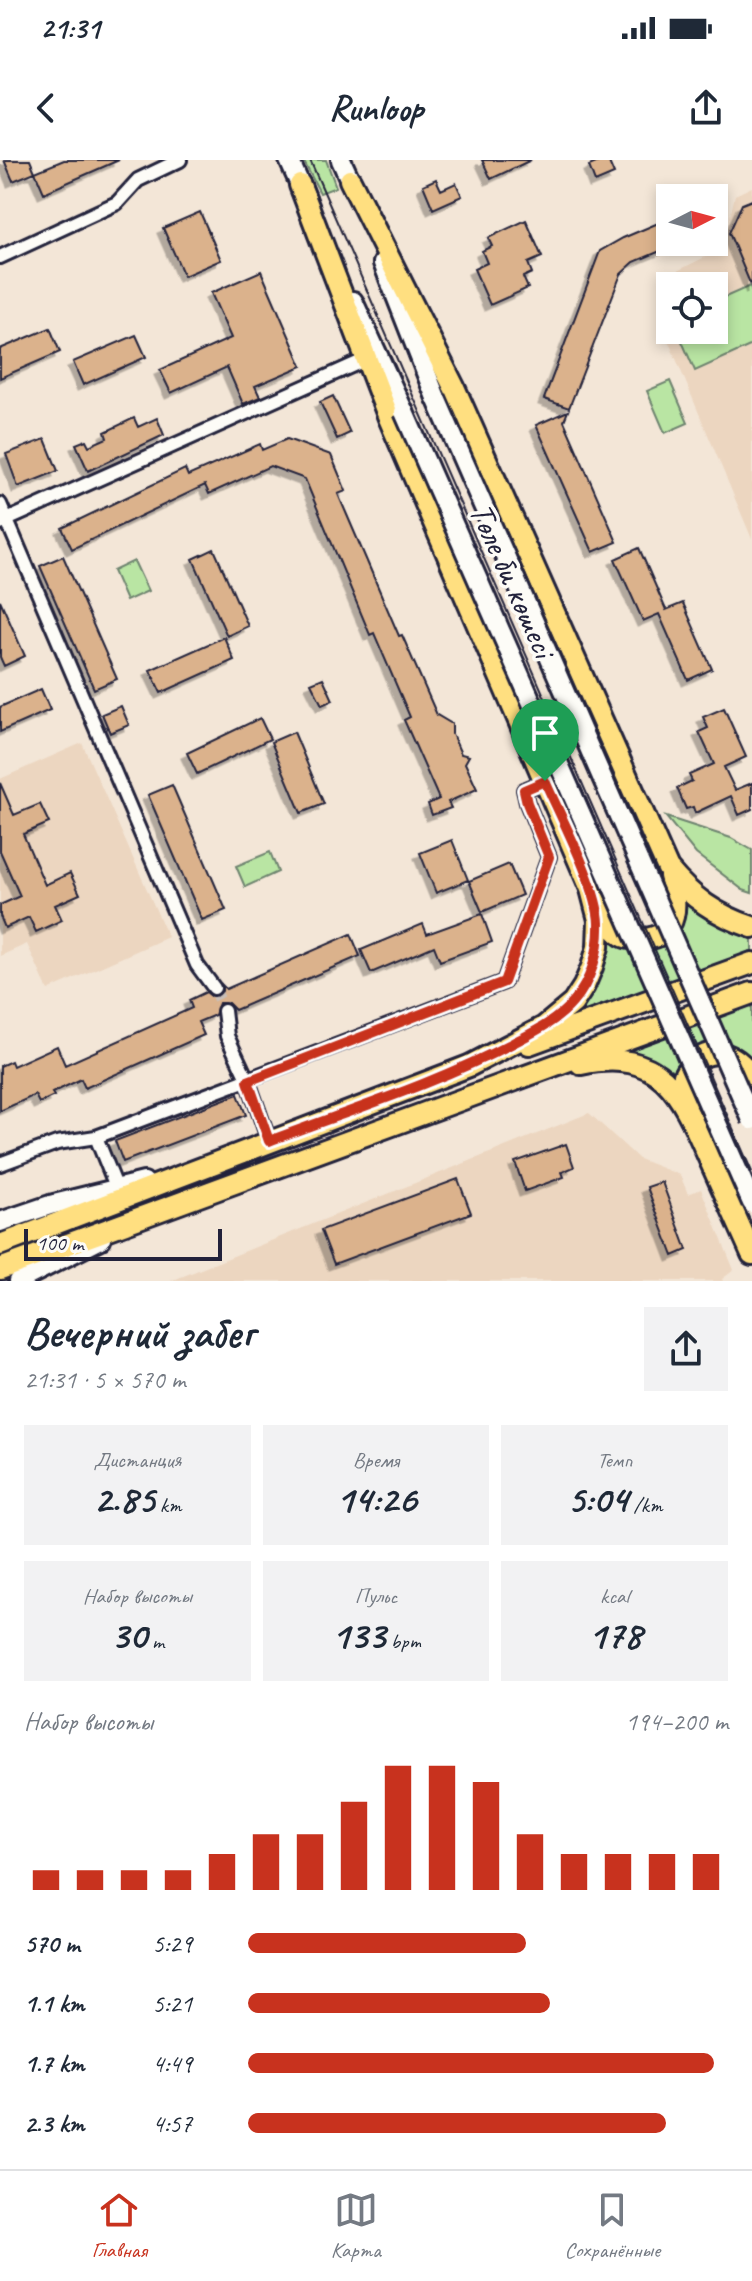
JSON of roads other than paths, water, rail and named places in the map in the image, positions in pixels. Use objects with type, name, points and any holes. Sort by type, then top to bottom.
[{"type":"main road","points":[[289,160],[591,889],[599,920],[598,947],[584,986],[573,1003],[544,1027],[469,1066]]},
{"type":"main road","name":"Төле би көшесі","points":[[341,160],[436,398],[752,1120]]},
{"type":"main road","points":[[350,180],[454,387],[668,869],[675,896],[671,924],[661,934],[649,938],[634,939],[620,934],[591,889]]},
{"type":"main road","name":"Төле би көшесі","points":[[372,357],[404,412],[752,1203]]},
{"type":"main road","points":[[668,869],[684,889],[702,904],[732,921],[752,927]]},
{"type":"main road","points":[[0,1245],[469,1066],[752,963]]},
{"type":"main road","points":[[0,1269],[752,993]]},
{"type":"main road","points":[[686,1106],[682,1080],[687,1069],[697,1059],[712,1053],[726,1053],[737,1060],[752,1080]]},
{"type":"main road","points":[[514,1079],[587,1063],[623,1061],[656,1073],[668,1082],[686,1106],[752,1254]]},
{"type":"main road","points":[[0,1222],[50,1205],[189,1172]]},
{"type":"main road","points":[[18,1281],[156,1210]]},
{"type":"street","points":[[0,257],[117,203],[138,180],[180,160]]},
{"type":"street","points":[[3,522],[372,357]]},
{"type":"street","points":[[0,504],[3,522],[197,965],[214,988]]},
{"type":"street","points":[[0,1164],[57,1143],[96,1137],[504,982],[549,857],[524,790],[545,781]]},
{"type":"street","points":[[224,1011],[227,1036],[248,1081],[269,1141]]},
{"type":"street","points":[[96,1137],[117,1189]]},
{"type":"tunnel","points":[[214,988],[224,1011]]},
{"type":"tram line","points":[[310,160],[752,1172]]}]
